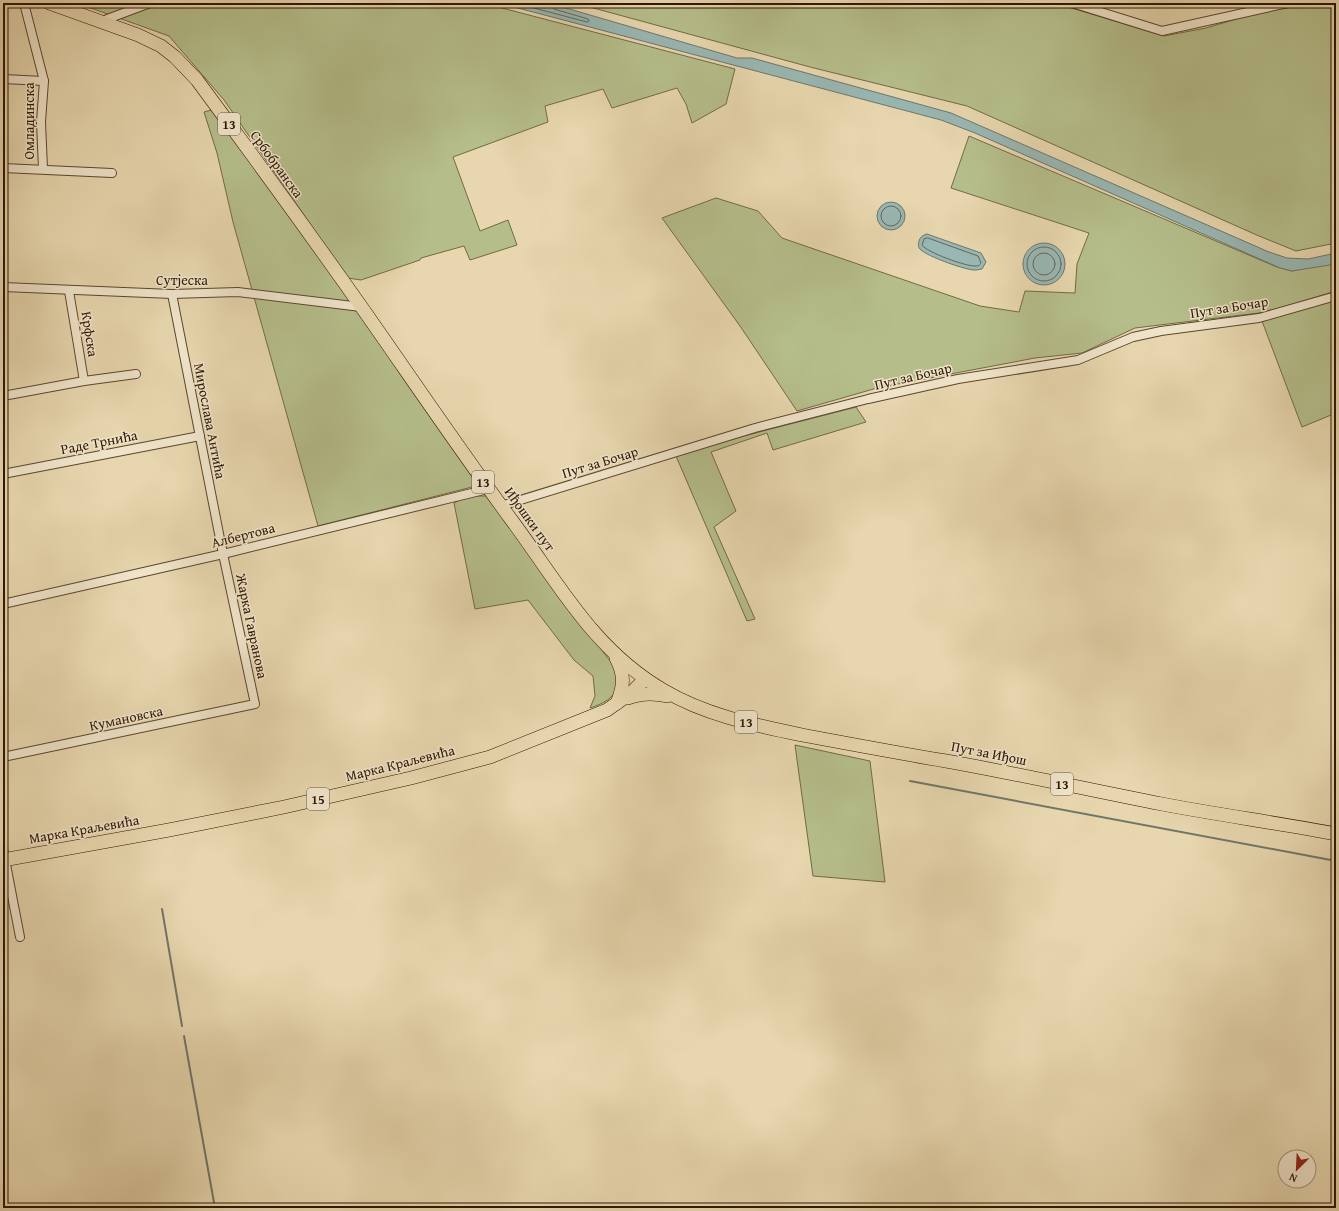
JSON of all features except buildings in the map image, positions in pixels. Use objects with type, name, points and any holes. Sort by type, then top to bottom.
[{"type":"main road","name":"Србобранска","points":[[49,3],[138,35],[161,46],[175,57],[197,80],[361,307]]},
{"type":"main road","name":"Иђошки пут","points":[[361,307],[488,489],[574,606],[597,636],[613,653],[645,679]]},
{"type":"main road","points":[[613,653],[622,672],[623,682],[620,702]]},
{"type":"main road","name":"Пут за Иђош","points":[[645,679],[676,698],[718,715],[780,731],[963,764],[1166,804],[1336,834]]},
{"type":"main road","name":"Марка Краљевића","points":[[4,856],[177,829],[284,807],[411,778],[490,757],[597,715],[620,702],[645,679]]},
{"type":"main road","points":[[620,702],[640,694],[653,694],[676,698]]},
{"type":"street","name":"Омладинска","points":[[24,3],[44,81],[41,122],[43,170]]},
{"type":"street","points":[[101,22],[150,3]]},
{"type":"street","points":[[1072,3],[1162,31],[1288,3]]},
{"type":"street","points":[[3,79],[44,81]]},
{"type":"street","points":[[3,168],[112,173]]},
{"type":"street","name":"Сутјеска","points":[[3,287],[69,291],[172,294],[238,292],[361,307]]},
{"type":"street","name":"Крфска","points":[[69,291],[84,381]]},
{"type":"street","name":"Мирослава Антића","points":[[172,294],[223,554]]},
{"type":"street","name":"Пут за Бочар","points":[[501,506],[755,428],[958,379],[1078,360],[1133,337],[1161,331],[1259,318],[1336,296]]},
{"type":"street","points":[[3,396],[84,381],[136,374]]},
{"type":"street","name":"Раде Трнића","points":[[3,474],[200,436]]},
{"type":"street","name":"Албертова","points":[[3,604],[223,554],[488,489]]},
{"type":"street","name":"Жарка Гавранова","points":[[223,554],[255,704]]},
{"type":"street","name":"Кумановска","points":[[3,757],[255,704]]},
{"type":"street","points":[[4,856],[20,937]]},
{"type":"green space","points":[[77,3],[483,3],[735,69],[726,104],[692,123],[686,104],[677,88],[612,108],[603,89],[545,106],[548,122],[453,157],[480,231],[508,220],[517,245],[470,260],[464,246],[421,258],[420,260],[361,280],[348,278],[224,100],[169,36]]},
{"type":"green space","points":[[575,3],[1055,3],[1164,36],[1206,28],[1290,3],[1336,3],[1336,243],[1296,251],[967,106],[810,67]]},
{"type":"green space","points":[[211,110],[218,113],[477,483],[472,487],[318,526],[233,222],[217,153],[204,112]]},
{"type":"green space","points":[[969,136],[1277,267],[1292,271],[1336,262],[1336,291],[1267,312],[1135,328],[1082,353],[1035,358],[877,388],[797,411],[740,326],[662,218],[716,198],[758,211],[782,238],[980,306],[1019,312],[1025,291],[1075,293],[1077,264],[1089,233],[951,188]]},
{"type":"green space","points":[[1335,300],[1336,413],[1302,427],[1262,321]]},
{"type":"green space","points":[[856,407],[866,422],[773,450],[767,433],[711,452],[736,511],[714,527],[755,619],[747,621],[676,456],[740,437]]},
{"type":"green space","points":[[488,496],[615,667],[620,685],[614,694],[604,702],[590,708],[595,696],[593,676],[574,660],[528,600],[475,609],[454,503],[464,498]]},
{"type":"green space","points":[[795,745],[870,761],[885,882],[813,876]]},
{"type":"water","points":[[499,3],[549,3],[737,58],[752,58],[951,113],[1269,252],[1287,258],[1308,259],[1336,253],[1336,264],[1292,271],[1280,268],[975,133],[941,120]]},
{"type":"water","points":[[891,202],[901,206],[905,216],[901,226],[891,230],[881,226],[877,216],[881,206]]},
{"type":"water","points":[[927,234],[981,253],[986,262],[982,269],[971,270],[931,256],[921,250],[918,246],[920,238]]},
{"type":"water","points":[[1044,243],[1059,249],[1065,264],[1059,279],[1044,285],[1029,279],[1023,264],[1029,249]]},
{"type":"waterway","points":[[910,781],[1336,861]]},
{"type":"waterway","points":[[162,909],[182,1026]]},
{"type":"waterway","points":[[184,1036],[215,1208]]}]
